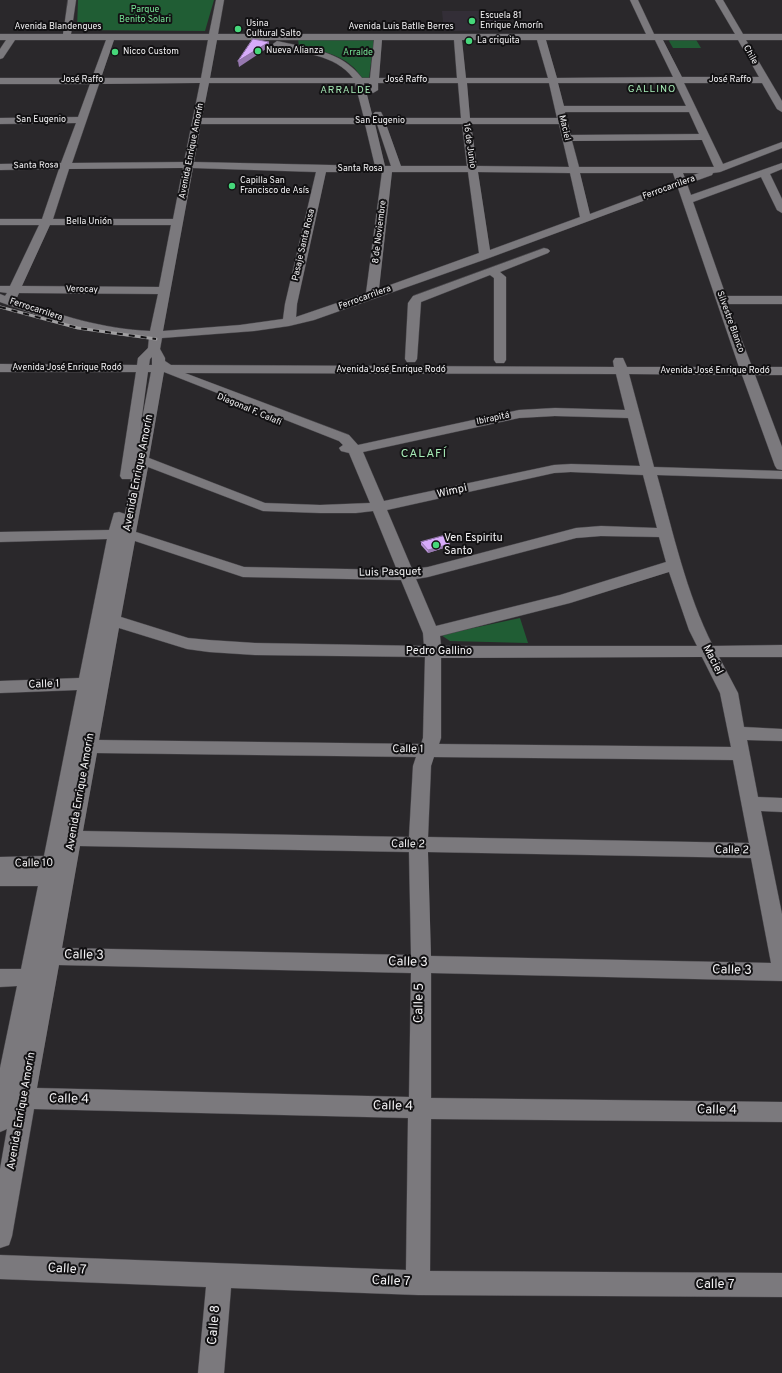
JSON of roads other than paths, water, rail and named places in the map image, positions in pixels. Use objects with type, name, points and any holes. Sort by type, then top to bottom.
[{"type":"street","points":[[67,36],[72,0]]},
{"type":"street","name":"Avenida Enrique Amorín","points":[[0,1236],[14,1098],[43,956],[155,360],[165,291],[220,0]]},
{"type":"street","points":[[634,0],[679,80],[705,136],[718,169]]},
{"type":"street","name":"Chile","points":[[719,0],[782,109]]},
{"type":"street","points":[[4,300],[14,289],[46,222],[112,36]]},
{"type":"street","name":"Avenida Blandengues","points":[[0,37],[213,36]]},
{"type":"street","name":"Avenida Luis Batlle Berres","points":[[213,36],[782,37]]},
{"type":"street","points":[[0,56],[12,37]]},
{"type":"street","points":[[244,37],[315,53],[334,59],[350,68],[359,80]]},
{"type":"street","points":[[277,44],[299,37]]},
{"type":"street","name":"8 de Noviembre","points":[[372,296],[388,169],[380,121],[374,100],[373,80],[378,37]]},
{"type":"street","name":"16 de Junio","points":[[458,37],[472,170],[485,256]]},
{"type":"street","name":"Maciel","points":[[541,37],[586,219]]},
{"type":"street","name":"José Raffo","points":[[0,81],[552,79],[764,80]]},
{"type":"street","name":"8 de Noviembre","points":[[359,80],[370,121],[388,169]]},
{"type":"street","points":[[559,109],[692,109]]},
{"type":"street","name":"San Eugenio","points":[[0,121],[82,120]]},
{"type":"street","name":"San Eugenio","points":[[198,121],[562,121]]},
{"type":"street","points":[[566,138],[705,136]]},
{"type":"street","name":"Ferrocarrilera","points":[[4,300],[58,318],[129,333],[155,360],[236,329],[307,318],[372,296],[586,219],[782,145]]},
{"type":"street","name":"Santa Rosa","points":[[0,167],[189,165],[322,169],[718,169]]},
{"type":"street","points":[[688,200],[782,166]]},
{"type":"street","name":"Pasaje Santa Rosa","points":[[289,322],[290,304],[322,169]]},
{"type":"street","name":"Silvestre Blanco","points":[[677,169],[721,300],[782,466]]},
{"type":"street","points":[[764,172],[782,210]]},
{"type":"street","name":"Bella Unión","points":[[0,222],[178,222]]},
{"type":"street","points":[[411,359],[414,303],[418,299],[544,251]]},
{"type":"street","points":[[491,271],[500,277],[500,360]]},
{"type":"street","name":"Verocay","points":[[0,289],[165,291]]},
{"type":"street","points":[[721,300],[782,300]]},
{"type":"street","name":"Avenida José Enrique Rodó","points":[[0,357],[620,366],[746,366],[782,361]]},
{"type":"street","name":"Avenida José Enrique Rodó","points":[[0,368],[155,360],[411,359],[500,360],[620,366]]},
{"type":"street","name":"Diagonal F. Calafi","points":[[155,360],[337,447],[356,450]]},
{"type":"street","name":"Maciel","points":[[620,366],[674,565],[697,630],[729,693],[760,851],[774,886],[782,966]]},
{"type":"street","name":"Avenida José Enrique Rodó","points":[[746,366],[782,371]]},
{"type":"street","name":"Ibirapitá","points":[[356,450],[525,413],[634,414]]},
{"type":"street","points":[[356,450],[432,642],[674,565]]},
{"type":"street","name":"Wimpi","points":[[136,460],[263,507],[327,509],[379,507],[410,502],[554,469],[571,468],[649,472],[782,475]]},
{"type":"street","name":"Luis Pasquet","points":[[0,538],[122,534],[243,572],[406,575],[428,572],[576,533],[601,531],[665,533]]},
{"type":"street","name":"Pedro Gallino","points":[[106,621],[187,643],[255,649],[432,642],[708,652],[782,652]]},
{"type":"street","name":"Calle 5","points":[[418,1283],[420,964],[418,846],[422,766],[432,738],[432,642]]},
{"type":"street","name":"Calle 1","points":[[0,687],[94,683]]},
{"type":"street","points":[[737,733],[782,735]]},
{"type":"street","name":"Calle 1","points":[[82,746],[741,754]]},
{"type":"street","points":[[751,804],[782,805]]},
{"type":"street","name":"Calle 2","points":[[65,839],[760,851]]},
{"type":"street","name":"Calle 10","points":[[0,865],[59,870]]},
{"type":"street","name":"Calle 10","points":[[0,878],[59,870]]},
{"type":"street","name":"Calle 3","points":[[43,956],[782,972]]},
{"type":"street","points":[[0,978],[38,977]]},
{"type":"street","name":"Avenida Enrique Amorín","points":[[0,1121],[14,1098]]},
{"type":"street","name":"Calle 4","points":[[14,1098],[418,1108],[782,1112]]},
{"type":"street","name":"Calle 7","points":[[0,1267],[418,1283],[782,1285]]},
{"type":"street","name":"Calle 8","points":[[211,1373],[219,1276]]},
{"type":"railway","points":[[0,307],[78,328],[156,339]]},
{"type":"place","name":"Escuela 81 Enrique Amorín","points":[[472,21]]},
{"type":"place","name":"Usina Cultural Salto","points":[[238,29]]},
{"type":"place","name":"La criquita","points":[[469,41]]},
{"type":"place","name":"Nueva Alianza","points":[[258,51]]},
{"type":"place","name":"Nicco Custom","points":[[115,52]]},
{"type":"place","name":"Capilla San Francisco de Asís","points":[[232,186]]},
{"type":"place","name":"Ven Espiritu Santo","points":[[436,545]]},
{"type":"district","name":"GALLINO","points":[[652,90]]},
{"type":"district","name":"ARRALDE","points":[[346,91]]},
{"type":"district","name":"CALAFÍ","points":[[424,455]]},
{"type":"park label","name":"Parque Benito Solari","points":[[145,16]]},
{"type":"park label","name":"Arralde","points":[[358,53]]}]
